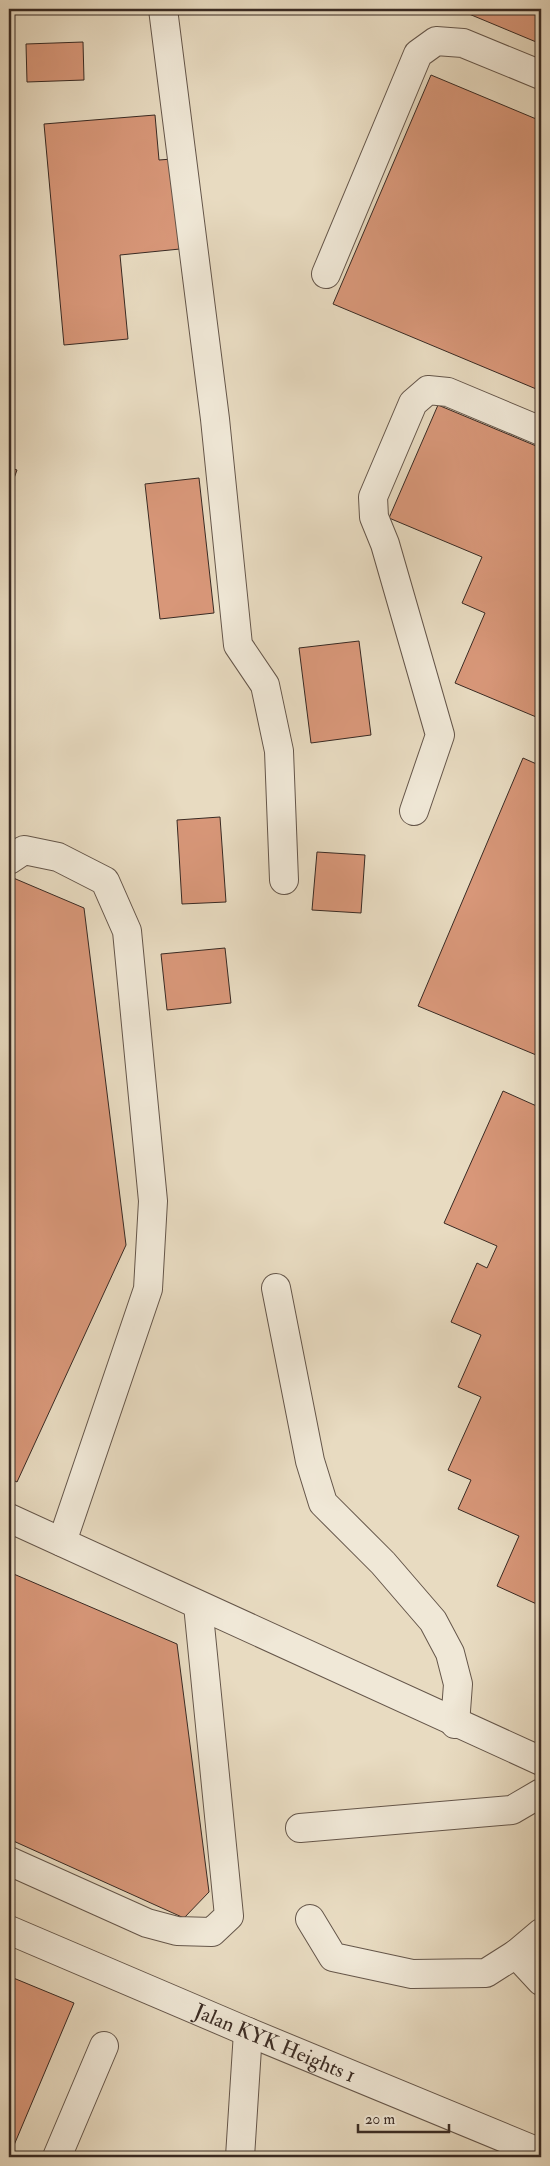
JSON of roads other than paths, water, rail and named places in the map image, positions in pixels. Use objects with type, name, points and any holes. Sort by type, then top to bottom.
[{"type":"street","points":[[163,9],[215,419],[238,645],[265,685],[278,751],[284,880]]},
{"type":"street","points":[[326,274],[418,54],[436,41],[463,43],[541,75]]},
{"type":"street","points":[[414,811],[440,735],[385,544],[374,517],[373,497],[413,403],[428,390],[448,392],[541,431]]},
{"type":"street","points":[[9,860],[24,850],[58,857],[105,882],[127,931],[153,1201],[148,1289],[62,1542]]},
{"type":"street","points":[[276,1288],[310,1461],[323,1503],[383,1563],[433,1621],[450,1653],[458,1684],[455,1724]]},
{"type":"street","points":[[9,1518],[455,1724],[541,1761]]},
{"type":"street","points":[[9,1861],[147,1923],[177,1931],[212,1932],[229,1916],[198,1605]]},
{"type":"street","points":[[300,1828],[512,1810],[541,1793]]},
{"type":"street","points":[[310,1919],[333,1957],[412,1974],[486,1973],[516,1954],[541,1933]]},
{"type":"street","name":"Jalan KYK Heights 1","points":[[9,1930],[248,2032],[541,2153]]},
{"type":"street","points":[[516,1954],[541,1981]]},
{"type":"street","points":[[240,2157],[248,2032]]},
{"type":"street","points":[[58,2157],[104,2046]]}]
